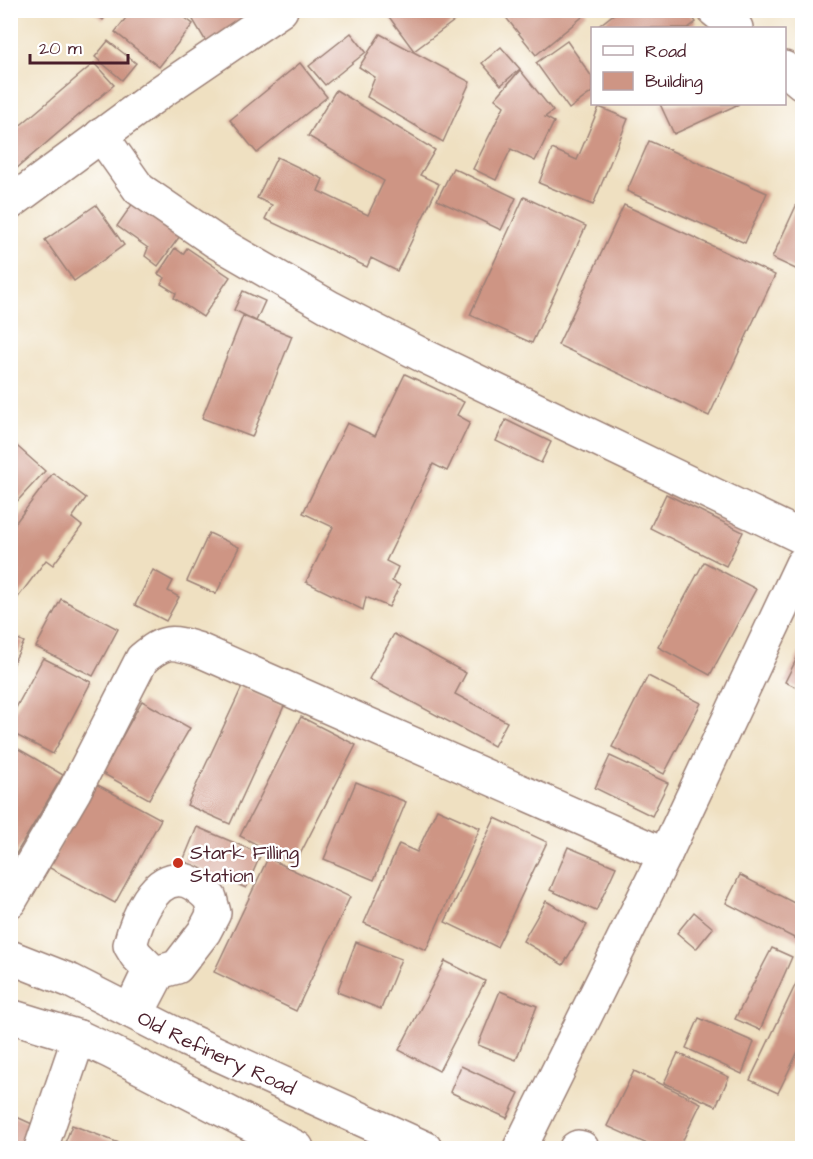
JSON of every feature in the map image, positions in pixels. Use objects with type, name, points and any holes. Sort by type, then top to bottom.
[{"type":"street","points":[[10,203],[159,93],[282,10]]},
{"type":"street","points":[[714,10],[735,27]]},
{"type":"street","points":[[786,70],[802,83]]},
{"type":"street","points":[[101,135],[139,189],[215,241],[331,308],[420,354],[802,537]]},
{"type":"street","points":[[520,1149],[665,855],[802,564]]},
{"type":"street","points":[[10,901],[74,792],[142,659],[158,646],[176,642],[665,855]]},
{"type":"street","name":"Old Refinery Road","points":[[10,957],[71,981],[187,1040],[425,1149]]},
{"type":"street","points":[[10,1016],[79,1037],[297,1149]]},
{"type":"street","points":[[41,1149],[79,1037]]},
{"type":"street","points":[[576,1149],[578,1147],[582,1149]]},
{"type":"building","points":[[91,10],[110,10],[103,20]]},
{"type":"building","points":[[132,10],[175,10],[193,24],[159,67],[115,32]]},
{"type":"building","points":[[193,10],[261,10],[208,45],[189,13]]},
{"type":"building","points":[[384,10],[465,10],[466,12],[414,51]]},
{"type":"building","points":[[500,10],[585,10],[587,13],[536,55]]},
{"type":"building","points":[[619,10],[687,10],[696,22],[689,27],[597,27]]},
{"type":"building","points":[[351,33],[366,52],[325,85],[309,66]]},
{"type":"building","points":[[380,34],[470,82],[443,142],[367,97],[375,77],[359,67]]},
{"type":"building","points":[[108,41],[136,63],[122,80],[95,57]]},
{"type":"building","points":[[567,41],[591,76],[591,93],[569,109],[536,63]]},
{"type":"building","points":[[501,47],[520,69],[501,85],[482,63]]},
{"type":"building","points":[[94,63],[114,85],[10,174],[10,134]]},
{"type":"building","points":[[300,63],[327,97],[257,153],[230,120]]},
{"type":"building","points":[[520,70],[553,111],[545,117],[554,122],[535,161],[511,149],[496,180],[473,169],[504,106],[495,99]]},
{"type":"building","points":[[336,90],[435,150],[420,175],[439,184],[397,271],[371,258],[367,267],[265,219],[272,205],[257,198],[277,157],[323,179],[318,191],[368,215],[384,181],[308,136]]},
{"type":"building","points":[[660,105],[737,105],[674,134]]},
{"type":"building","points":[[599,107],[628,119],[593,205],[539,183],[552,149],[577,160]]},
{"type":"building","points":[[649,141],[767,193],[745,243],[627,191]]},
{"type":"building","points":[[453,168],[516,198],[501,230],[437,200]]},
{"type":"building","points":[[802,193],[802,272],[772,258]]},
{"type":"building","points":[[524,197],[586,226],[532,343],[470,315]]},
{"type":"building","points":[[133,203],[180,236],[158,266],[145,256],[148,248],[117,226]]},
{"type":"building","points":[[96,205],[124,245],[74,281],[45,240]]},
{"type":"building","points":[[624,205],[775,275],[709,416],[558,345]]},
{"type":"building","points":[[175,248],[183,254],[187,248],[230,277],[203,317],[174,298],[176,293],[161,284],[165,278],[158,274]]},
{"type":"building","points":[[243,291],[265,301],[256,321],[234,310]]},
{"type":"building","points":[[243,316],[292,336],[252,437],[202,418]]},
{"type":"building","points":[[405,374],[464,402],[457,415],[470,422],[447,471],[433,464],[386,561],[398,567],[392,581],[400,585],[389,607],[366,597],[363,610],[306,582],[333,527],[303,513],[347,423],[375,436]]},
{"type":"building","points":[[506,420],[551,442],[541,463],[496,441]]},
{"type":"building","points":[[10,440],[45,471],[10,509]]},
{"type":"building","points":[[53,473],[86,498],[72,518],[82,526],[53,565],[46,560],[10,608],[10,530]]},
{"type":"building","points":[[666,494],[743,532],[726,566],[650,528]]},
{"type":"building","points":[[209,533],[239,547],[216,594],[187,581]]},
{"type":"building","points":[[704,562],[756,589],[710,675],[658,647]]},
{"type":"building","points":[[153,570],[173,581],[168,591],[179,597],[166,621],[135,605]]},
{"type":"building","points":[[61,599],[118,629],[93,676],[36,647]]},
{"type":"building","points":[[394,634],[466,673],[455,694],[507,722],[494,746],[369,679]]},
{"type":"building","points":[[10,635],[24,642],[10,669]]},
{"type":"building","points":[[802,648],[802,690],[785,682]]},
{"type":"building","points":[[43,658],[91,682],[53,754],[10,732],[10,719]]},
{"type":"building","points":[[648,676],[701,703],[664,774],[612,747]]},
{"type":"building","points":[[242,687],[284,706],[230,824],[187,805]]},
{"type":"building","points":[[142,701],[190,728],[149,799],[102,773]]},
{"type":"building","points":[[301,717],[356,745],[295,864],[240,836]]},
{"type":"building","points":[[10,744],[63,775],[10,864]]},
{"type":"building","points":[[610,756],[668,783],[652,816],[595,788]]},
{"type":"building","points":[[356,782],[406,802],[374,880],[324,859]]},
{"type":"building","points":[[94,783],[161,819],[115,903],[48,867]]},
{"type":"building","points":[[437,809],[480,828],[426,950],[364,923],[399,844],[417,852]]},
{"type":"building","points":[[495,818],[547,842],[497,947],[445,922]]},
{"type":"building","points":[[197,827],[261,854],[246,888],[183,861]]},
{"type":"building","points":[[568,847],[616,867],[596,911],[550,890]]},
{"type":"building","points":[[268,858],[350,897],[296,1011],[214,972]]},
{"type":"building","points":[[740,875],[802,907],[802,942],[726,903]]},
{"type":"building","points":[[546,901],[587,925],[563,965],[523,941]]},
{"type":"building","points":[[694,912],[713,928],[696,949],[677,933]]},
{"type":"building","points":[[356,942],[401,959],[381,1009],[337,992]]},
{"type":"building","points":[[772,948],[792,957],[760,1030],[735,1019]]},
{"type":"building","points":[[445,961],[485,981],[439,1071],[399,1050]]},
{"type":"building","points":[[802,971],[802,1043],[778,1093],[750,1080]]},
{"type":"building","points":[[500,991],[537,1006],[516,1060],[478,1045]]},
{"type":"building","points":[[699,1018],[754,1042],[742,1074],[686,1048]]},
{"type":"building","points":[[678,1053],[729,1077],[716,1106],[664,1083]]},
{"type":"building","points":[[461,1066],[519,1093],[507,1118],[450,1092]]},
{"type":"building","points":[[634,1071],[701,1103],[679,1148],[656,1148],[607,1126]]},
{"type":"building","points":[[10,1114],[41,1128],[34,1148],[10,1148]]},
{"type":"building","points":[[72,1125],[132,1148],[63,1148]]},
{"type":"place","name":"Stark Filling Station","points":[[178,863]]}]
